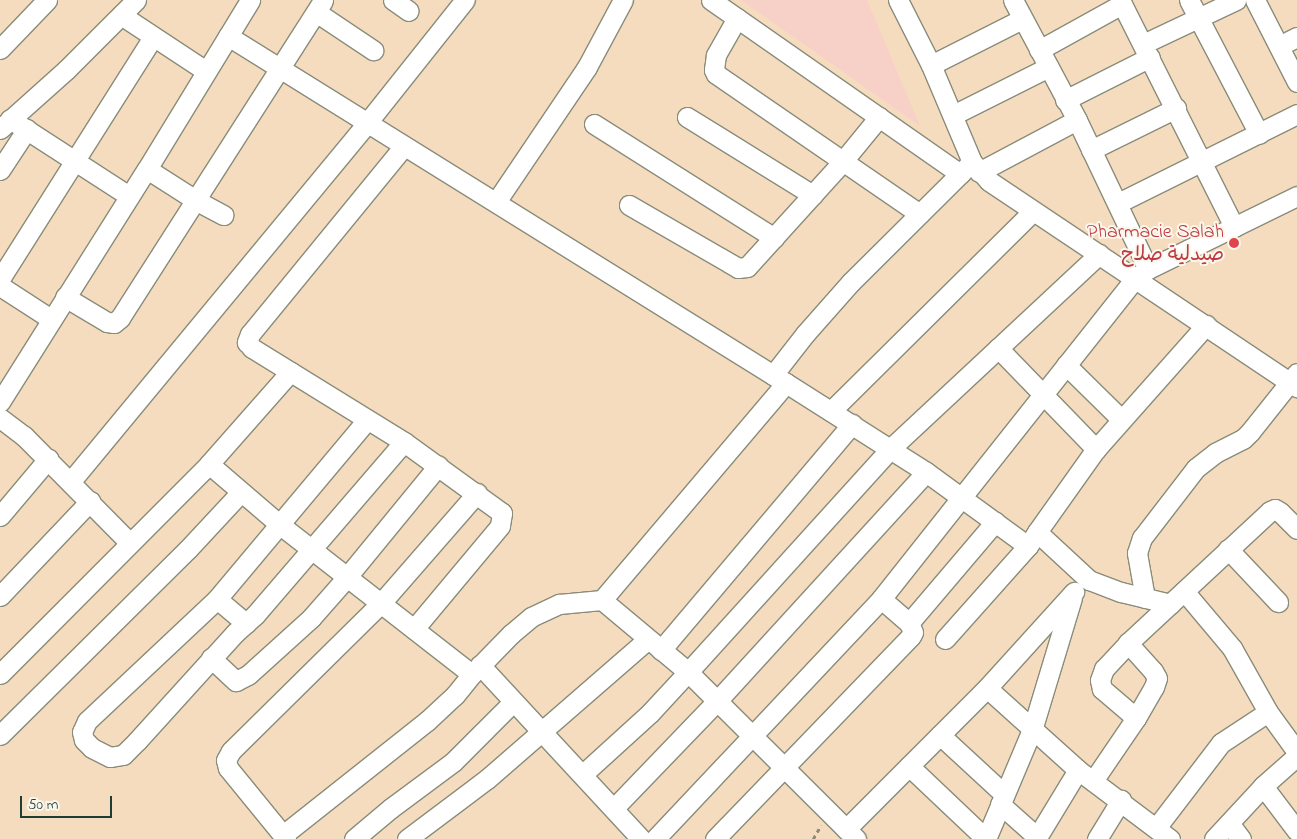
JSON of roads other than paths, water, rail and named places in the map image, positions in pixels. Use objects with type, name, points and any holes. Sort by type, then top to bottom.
[{"type":"street","points":[[0,48],[47,0]]},
{"type":"street","points":[[5,124],[66,70],[136,0]]},
{"type":"street","points":[[0,402],[147,170],[250,0]]},
{"type":"street","points":[[393,0],[409,12]]},
{"type":"street","points":[[71,481],[367,123],[465,0]]},
{"type":"street","points":[[496,202],[587,67],[623,0]]},
{"type":"street","points":[[711,0],[879,117],[971,169],[1033,212],[1099,254],[1141,273],[1206,325],[1295,381],[1242,439],[1215,453],[1196,468],[1142,538],[1137,553],[1145,598]]},
{"type":"street","points":[[898,0],[931,65],[953,115],[971,169]]},
{"type":"street","points":[[1013,0],[1077,120],[1118,203],[1141,273]]},
{"type":"street","points":[[1189,0],[1259,134]]},
{"type":"street","points":[[1065,100],[1198,18],[1236,0]]},
{"type":"street","points":[[1255,0],[1297,82]]},
{"type":"street","points":[[1038,50],[1121,2],[1176,108],[1234,227]]},
{"type":"street","points":[[65,297],[107,322],[114,323],[120,318],[319,6],[373,50]]},
{"type":"street","points":[[121,16],[206,71]]},
{"type":"street","points":[[737,18],[716,55],[714,70],[716,74],[920,214]]},
{"type":"street","points":[[931,65],[1022,19]]},
{"type":"street","points":[[228,36],[852,424],[926,472],[995,522],[1032,539],[1078,570],[1089,580],[1104,587],[1145,598],[1177,597],[1232,648],[1268,712],[1297,754],[1214,839]]},
{"type":"street","points":[[1278,46],[1297,36]]},
{"type":"street","points":[[0,279],[152,37]]},
{"type":"street","points":[[953,115],[1049,67]]},
{"type":"street","points":[[1091,150],[1176,108]]},
{"type":"street","points":[[1118,203],[1202,163],[1297,114]]},
{"type":"street","points":[[688,117],[813,195]]},
{"type":"street","points":[[629,205],[738,268],[752,263],[843,161],[879,117]]},
{"type":"street","points":[[602,600],[780,379],[805,334],[851,282],[920,214],[971,169],[1077,120]]},
{"type":"street","points":[[5,124],[27,129],[129,196]]},
{"type":"street","points":[[594,124],[774,238]]},
{"type":"street","points":[[0,170],[27,129]]},
{"type":"street","points":[[404,146],[250,334],[247,342],[252,348],[404,442],[477,493],[502,513],[500,526],[414,629]]},
{"type":"street","points":[[147,170],[196,201],[223,215]]},
{"type":"street","points":[[655,839],[881,599],[1141,273],[1297,196]]},
{"type":"street","points":[[830,411],[1033,212]]},
{"type":"street","points":[[583,774],[650,713],[890,449],[1099,254]]},
{"type":"street","points":[[0,286],[51,319]]},
{"type":"street","points":[[945,639],[1032,539],[1096,449],[1206,325]]},
{"type":"street","points":[[998,348],[1044,393],[1096,449]]},
{"type":"street","points":[[1066,365],[1122,420]]},
{"type":"street","points":[[0,674],[208,464],[290,372]]},
{"type":"street","points":[[0,418],[24,436],[71,481],[129,542]]},
{"type":"street","points":[[367,420],[217,599],[87,721],[82,732],[84,740],[102,755],[110,757],[123,755],[313,550],[404,442]]},
{"type":"street","points":[[408,839],[487,779],[655,644],[852,424]]},
{"type":"street","points":[[0,516],[48,460]]},
{"type":"street","points":[[208,464],[279,524],[414,629],[476,669],[513,702],[583,774],[641,839]]},
{"type":"street","points":[[211,658],[229,677],[236,681],[241,680],[296,633],[347,577],[438,466]]},
{"type":"street","points":[[614,808],[717,701],[926,472]]},
{"type":"street","points":[[0,735],[174,563],[241,492]]},
{"type":"street","points":[[477,493],[381,603],[341,645],[240,739],[226,760],[233,774],[285,837],[426,721],[455,695],[476,669],[531,617],[560,604],[602,600],[688,672],[851,834],[909,766],[987,688],[1074,592]]},
{"type":"street","points":[[0,596],[90,500]]},
{"type":"street","points":[[1136,718],[1102,689],[1100,680],[1104,669],[1128,643],[1270,511],[1275,509],[1297,529]]},
{"type":"street","points":[[909,623],[995,522]]},
{"type":"street","points":[[1228,549],[1278,602]]},
{"type":"street","points":[[909,766],[986,839],[1033,727],[1074,592],[1078,570]]},
{"type":"street","points":[[217,599],[246,624]]},
{"type":"street","points":[[715,839],[911,636],[913,632],[909,623],[881,599]]},
{"type":"street","points":[[1093,781],[1136,718],[1154,687],[1156,678],[1153,671],[1128,643]]},
{"type":"street","points":[[987,688],[1033,727],[1078,770],[1121,800],[1163,833],[1221,743],[1268,712]]},
{"type":"street","points":[[354,839],[391,808],[453,762],[513,702]]},
{"type":"street","points":[[940,735],[1037,838],[1078,770]]},
{"type":"street","points":[[1264,786],[1297,831]]},
{"type":"street","points":[[1097,839],[1121,800]]},
{"type":"street","points":[[1229,823],[1241,839]]},
{"type":"place","name":"Pharmacie Salah صيدلية صلاح","points":[[1234,243]]}]
